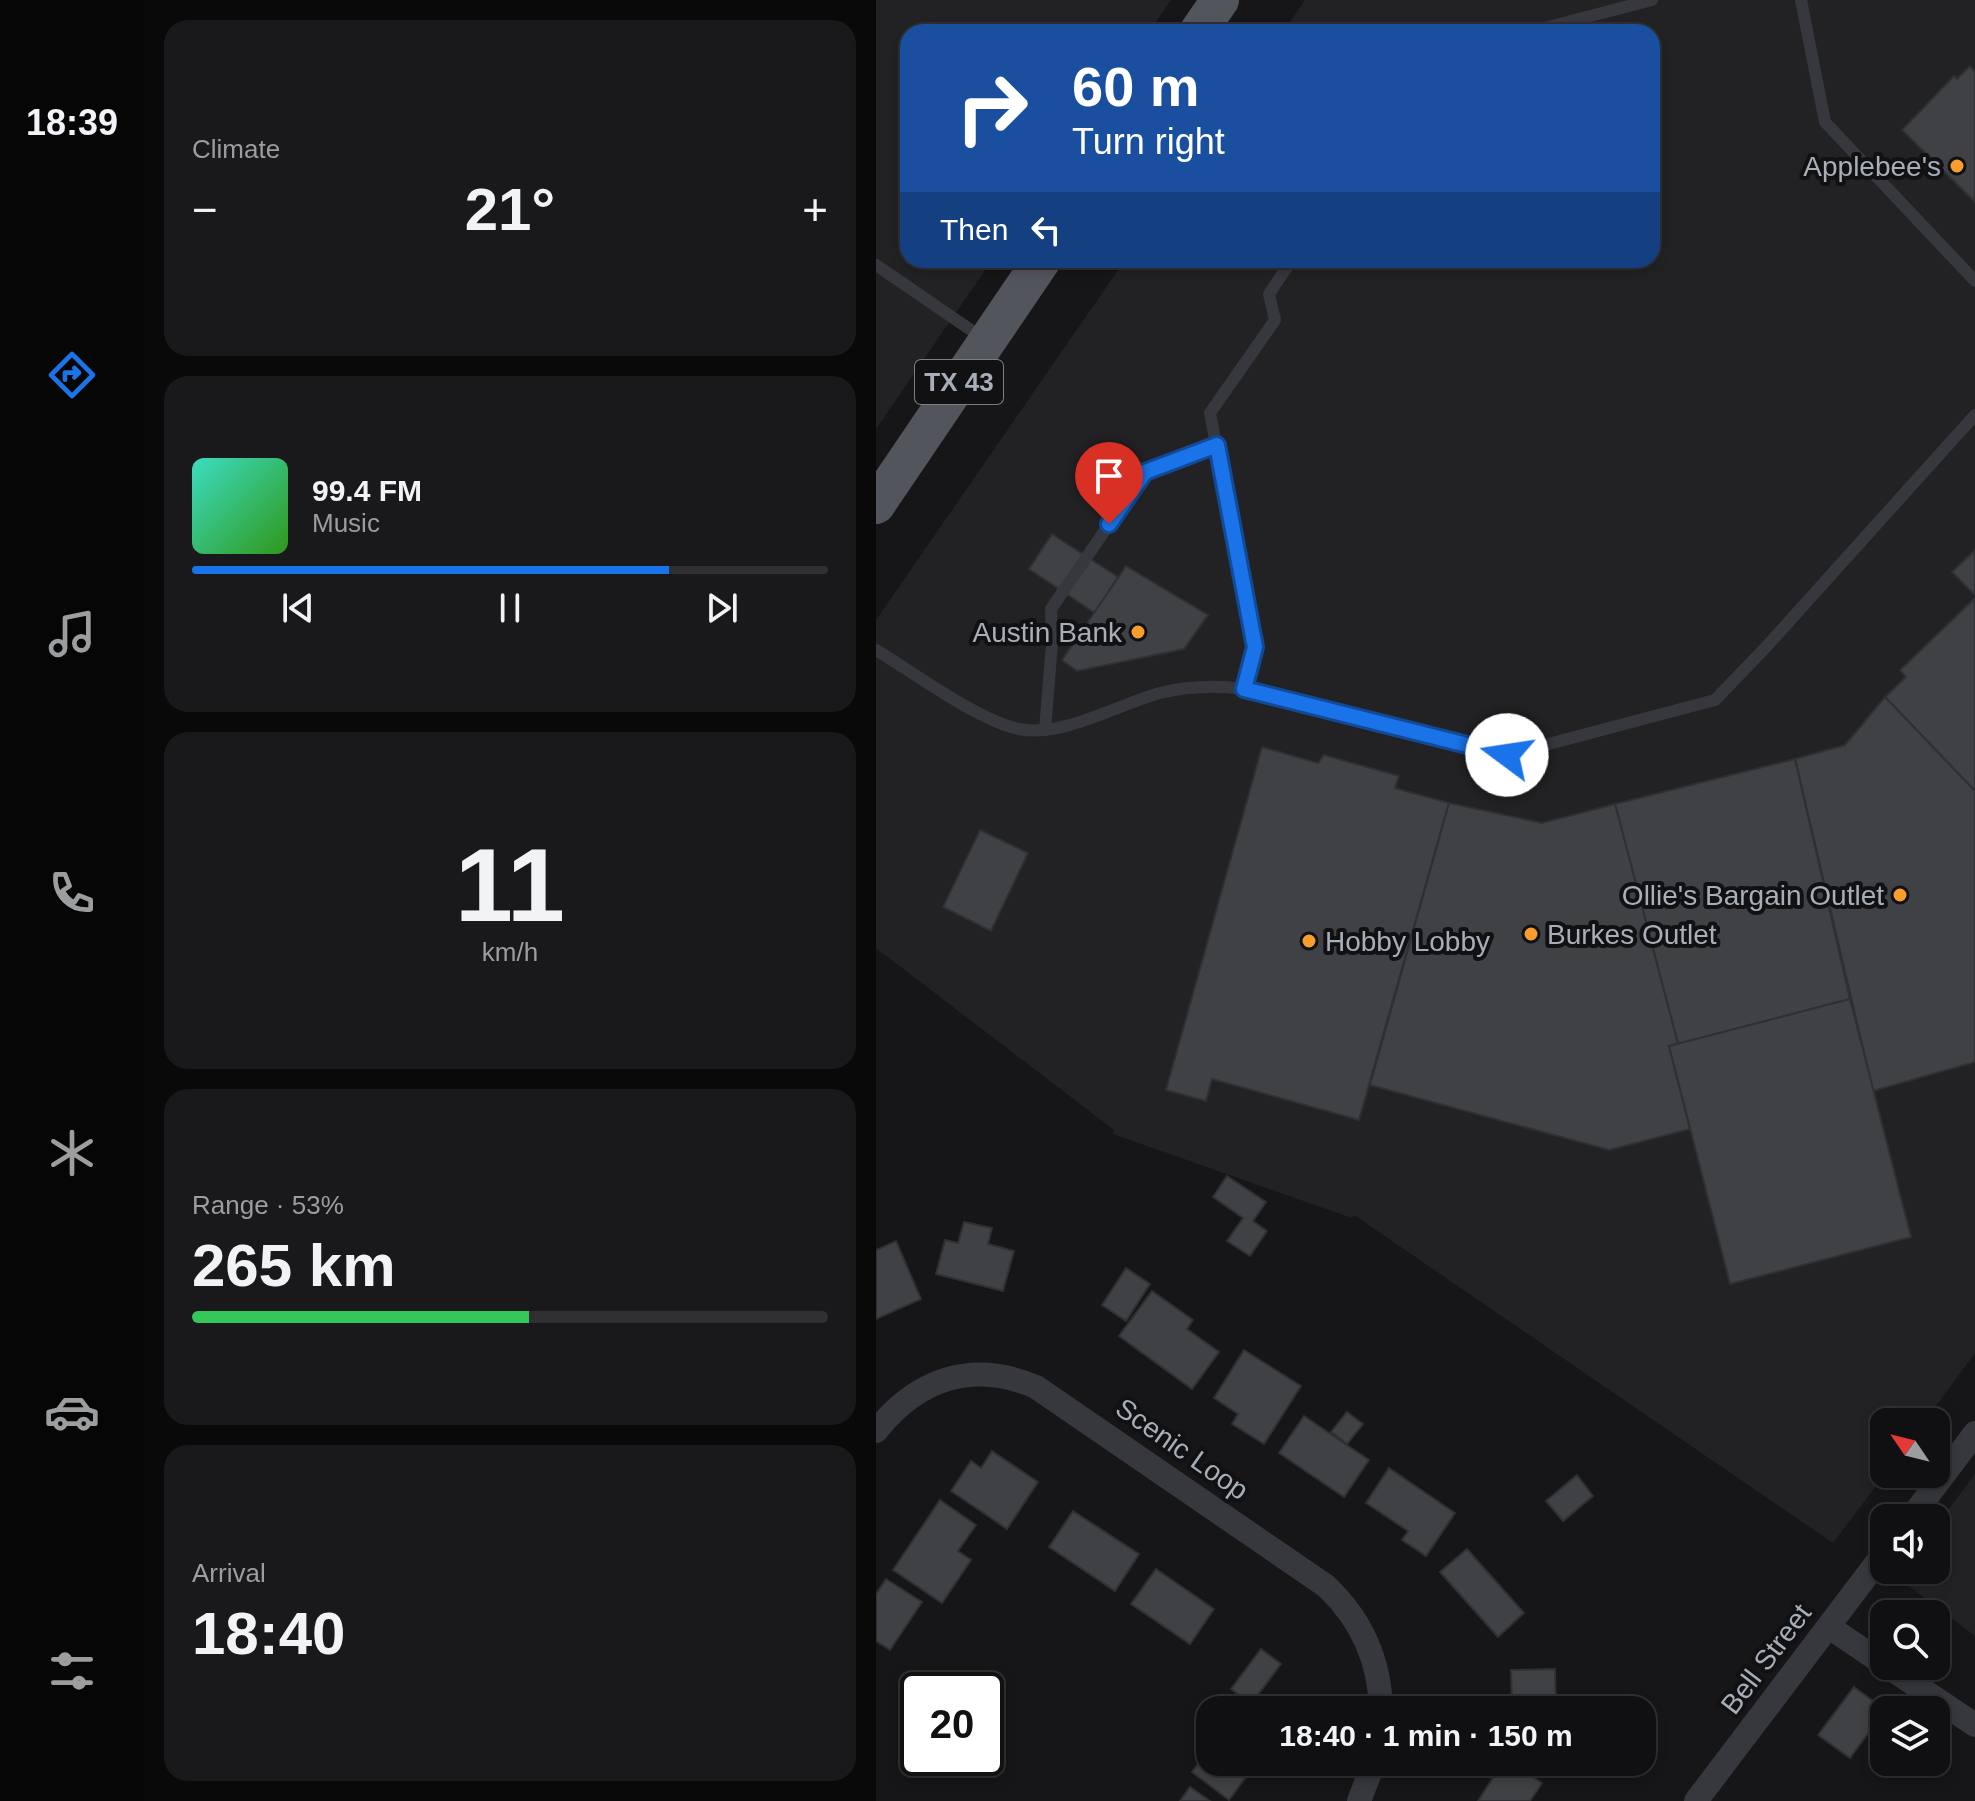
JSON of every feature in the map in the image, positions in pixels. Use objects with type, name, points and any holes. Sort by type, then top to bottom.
[{"type":"main road","points":[[1204,24],[1220,0]]},
{"type":"main road","name":"TX 43","points":[[876,505],[1037,268]]},
{"type":"street","name":"Scenic Loop","points":[[876,1431],[909,1397],[944,1379],[997,1375],[1036,1387],[1326,1586],[1352,1614],[1364,1633],[1377,1673],[1379,1696]]},
{"type":"street","points":[[1922,1504],[1975,1433]]},
{"type":"street","name":"Bell Street","points":[[1696,1801],[1870,1572]]},
{"type":"street","points":[[1829,1627],[1870,1654]]},
{"type":"street","points":[[1908,1680],[1975,1725]]},
{"type":"street","points":[[1359,1801],[1369,1776]]},
{"type":"lane","points":[[1560,24],[1652,0]]},
{"type":"lane","points":[[1801,0],[1825,122],[1975,281]]},
{"type":"lane","points":[[876,265],[987,341]]},
{"type":"lane","points":[[1244,689],[1255,647],[1210,413],[1275,320],[1269,294],[1287,268]]},
{"type":"lane","points":[[876,650],[999,724],[1022,730],[1045,730],[1181,688],[1220,686],[1244,689],[1507,755],[1715,700],[1975,415]]},
{"type":"lane","points":[[1045,730],[1052,643],[1051,609],[1145,472],[1217,445]]},
{"type":"shaded area","points":[[876,0],[1171,0],[1154,24],[900,24],[900,268],[987,268],[876,429]]},
{"type":"shaded area","points":[[1305,0],[1975,0],[1975,1353],[1934,1408],[1870,1408],[1870,1488],[1874,1488],[1833,1543],[1354,1215],[1352,1218],[1113,1134],[1114,1130],[876,948],[876,620],[1119,268],[1660,268],[1660,24],[1288,24]]},
{"type":"shaded area","points":[[1975,1474],[1975,1636],[1950,1617],[1950,1600],[1927,1600],[1906,1584],[1950,1584],[1950,1507]]},
{"type":"building","name":"Applebee's","points":[[1970,66],[1975,72],[1975,202],[1902,130],[1954,76],[1957,79]]},
{"type":"building","points":[[1052,534],[1118,577],[1095,613],[1029,569]]},
{"type":"building","points":[[1975,550],[1975,595],[1952,572]]},
{"type":"building","name":"Austin Bank","points":[[1126,566],[1208,615],[1184,649],[1077,671],[1062,660]]},
{"type":"building","points":[[1975,598],[1975,791],[1885,697],[1906,677],[1900,670]]},
{"type":"building","name":"Ollie's Bargain Outlet","points":[[1885,697],[1975,791],[1975,1062],[1873,1091],[1795,759],[1845,745]]},
{"type":"building","name":"Hobby Lobby","points":[[1262,747],[1318,763],[1324,755],[1399,776],[1395,788],[1449,803],[1359,1120],[1212,1079],[1206,1101],[1166,1090]]},
{"type":"building","points":[[1795,759],[1850,999],[1678,1044],[1615,804]]},
{"type":"building","name":"Burkes Outlet","points":[[1449,803],[1542,823],[1615,804],[1678,1044],[1669,1046],[1690,1129],[1609,1150],[1370,1085]]},
{"type":"building","points":[[980,830],[1028,853],[991,931],[943,907]]},
{"type":"building","points":[[1850,999],[1911,1237],[1730,1284],[1669,1046]]},
{"type":"building","points":[[1227,1176],[1266,1202],[1253,1221],[1267,1231],[1250,1256],[1227,1241],[1243,1218],[1213,1197]]},
{"type":"building","points":[[964,1222],[992,1228],[988,1244],[1014,1251],[1003,1291],[936,1274],[945,1240],[958,1243]]},
{"type":"building","points":[[896,1241],[921,1299],[876,1319],[876,1250]]},
{"type":"building","points":[[1126,1268],[1150,1284],[1126,1321],[1102,1305]]},
{"type":"building","points":[[1152,1291],[1193,1320],[1187,1329],[1219,1352],[1192,1389],[1119,1336]]},
{"type":"building","points":[[1244,1350],[1301,1386],[1264,1444],[1232,1424],[1238,1414],[1214,1398]]},
{"type":"building","points":[[1347,1412],[1363,1424],[1347,1444],[1331,1432]]},
{"type":"building","points":[[1304,1416],[1369,1460],[1344,1497],[1279,1453]]},
{"type":"building","points":[[992,1451],[1038,1482],[1007,1529],[951,1491],[971,1461],[981,1468]]},
{"type":"building","points":[[1389,1468],[1455,1513],[1426,1556],[1402,1540],[1408,1531],[1366,1503]]},
{"type":"building","points":[[1577,1475],[1593,1496],[1563,1521],[1546,1501]]},
{"type":"building","points":[[940,1500],[976,1525],[958,1551],[971,1560],[942,1603],[893,1570]]},
{"type":"building","points":[[1073,1511],[1139,1554],[1115,1591],[1049,1547]]},
{"type":"building","points":[[1467,1549],[1524,1613],[1498,1637],[1440,1572]]},
{"type":"building","points":[[1156,1569],[1214,1609],[1190,1644],[1131,1604]]},
{"type":"building","points":[[886,1579],[922,1602],[890,1650],[876,1641],[876,1594]]},
{"type":"building","points":[[1261,1649],[1281,1664],[1257,1696],[1240,1696],[1231,1689]]},
{"type":"building","points":[[1555,1669],[1556,1696],[1512,1696],[1511,1670]]},
{"type":"building","points":[[1854,1687],[1870,1699],[1870,1731],[1850,1758],[1818,1735]]},
{"type":"building","points":[[1197,1776],[1247,1776],[1229,1800]]},
{"type":"building","points":[[1494,1776],[1531,1776],[1542,1783],[1530,1801],[1478,1801]]},
{"type":"building","points":[[1190,1787],[1210,1801],[1180,1801]]},
{"type":"place","name":"Applebee's","points":[[1957,166]]},
{"type":"place","name":"Austin Bank","points":[[1138,632]]},
{"type":"place","name":"Ollie's Bargain Outlet","points":[[1900,895]]},
{"type":"place","name":"Burkes Outlet","points":[[1531,934]]},
{"type":"place","name":"Hobby Lobby","points":[[1309,941]]},
{"type":"route","points":[[1109,524],[1145,472],[1217,445],[1255,647],[1244,689],[1507,755]]}]
